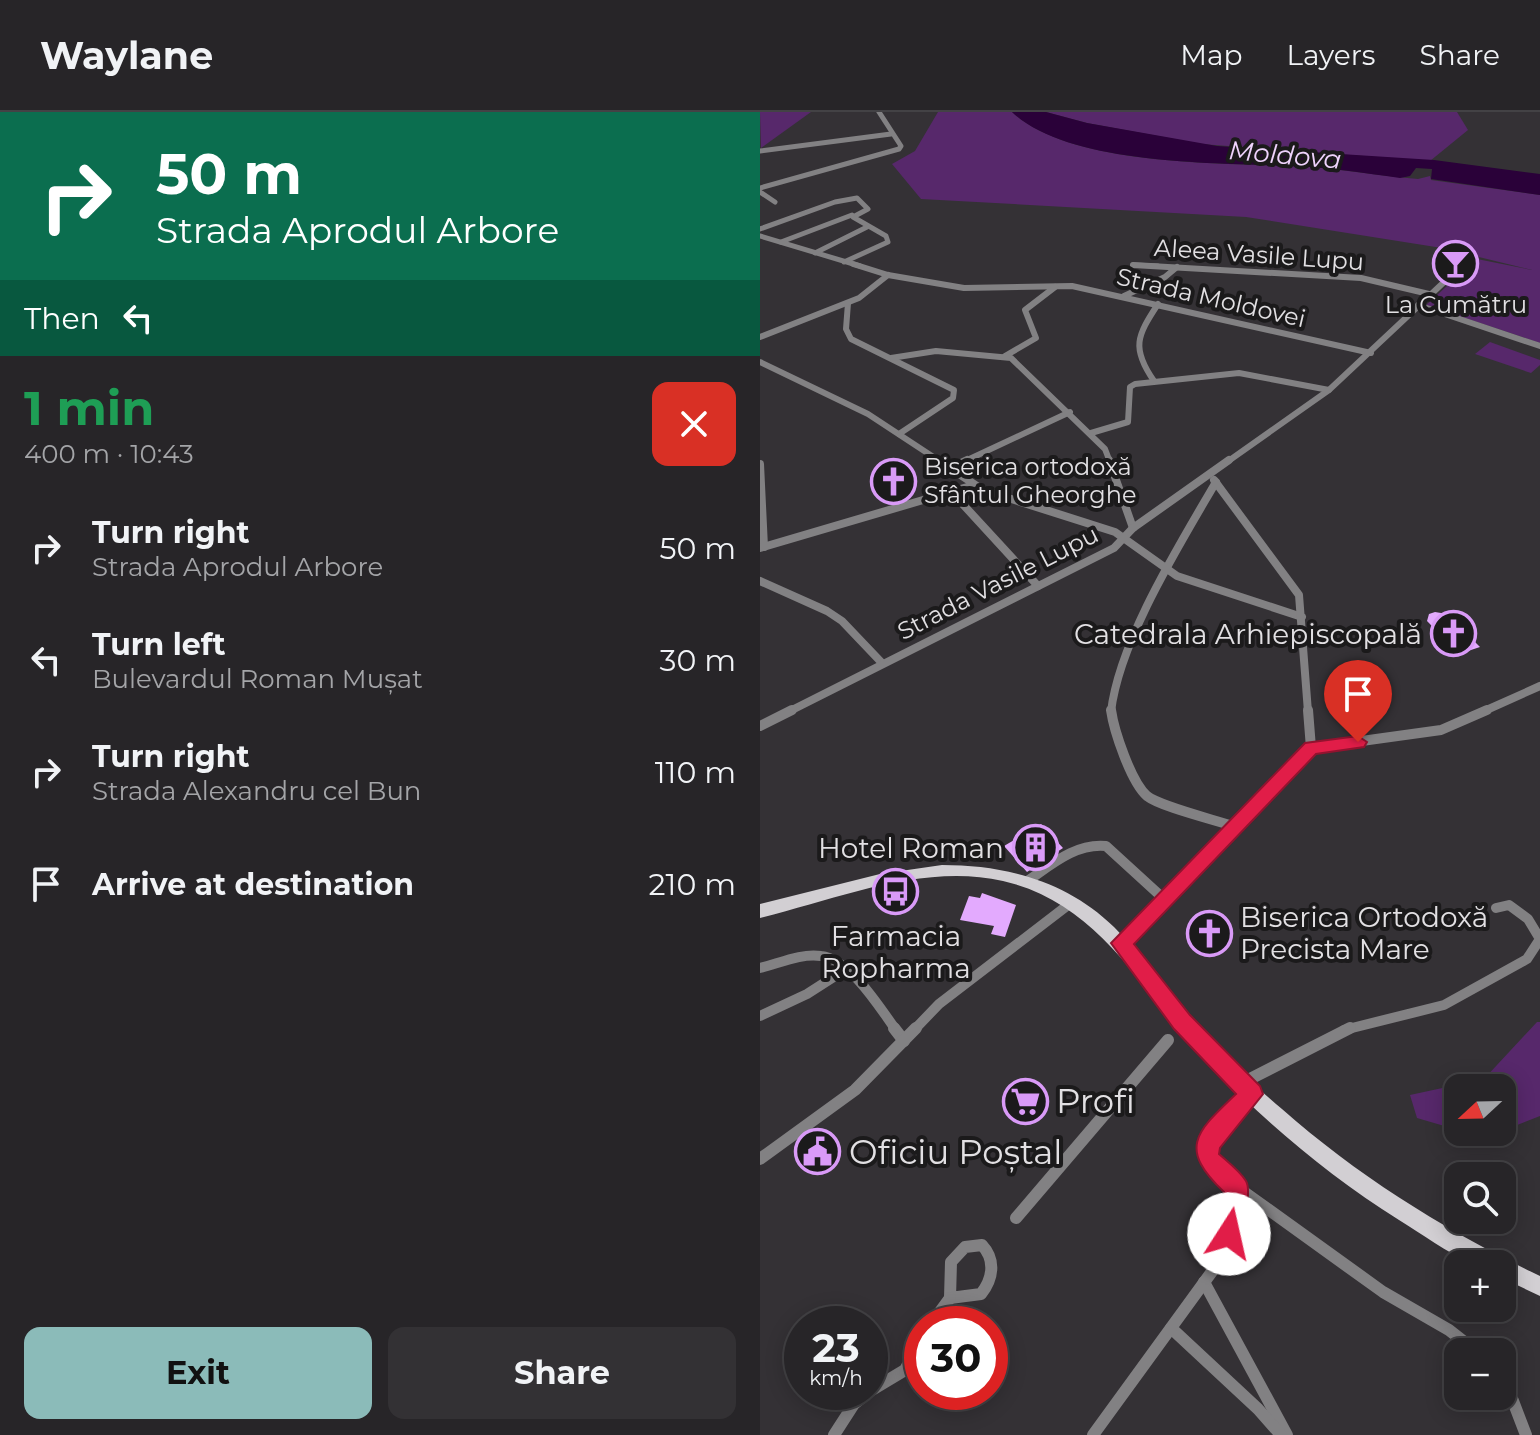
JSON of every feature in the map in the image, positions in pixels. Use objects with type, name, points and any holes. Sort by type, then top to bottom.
[{"type":"main road","points":[[760,911],[893,878],[944,872],[1002,875],[1072,902],[1100,921],[1121,943],[1182,1022],[1246,1089],[1329,1161],[1371,1192],[1470,1250]]},
{"type":"main road","points":[[1516,1275],[1540,1286]]},
{"type":"street","points":[[760,190],[899,149],[901,146],[879,112]]},
{"type":"street","points":[[760,151],[891,134]]},
{"type":"street","points":[[760,190],[775,202]]},
{"type":"street","points":[[760,229],[816,208],[857,198],[868,209],[780,242]]},
{"type":"street","points":[[844,262],[888,242],[886,236],[852,215]]},
{"type":"street","points":[[815,253],[867,227]]},
{"type":"street","points":[[760,236],[844,262],[863,270],[877,284]]},
{"type":"street","name":"Aleea Vasile Lupu","points":[[1133,265],[1361,278],[1429,294]]},
{"type":"street","points":[[1124,296],[1134,289],[1164,280],[1177,267]]},
{"type":"street","name":"Strada Vasile Lupu","points":[[760,726],[1114,548],[1133,528],[1213,478],[1329,390],[1459,268]]},
{"type":"street","name":"Strada Moldovei","points":[[863,270],[964,288],[1042,285],[1124,296],[1371,353]]},
{"type":"street","points":[[760,337],[848,303],[888,275]]},
{"type":"street","points":[[1005,356],[1036,338],[1025,310],[1057,286]]},
{"type":"street","points":[[848,303],[848,336],[949,385],[955,394],[899,434]]},
{"type":"street","points":[[1154,381],[1139,361],[1136,350],[1141,331],[1158,304]]},
{"type":"street","points":[[1418,305],[1540,346]]},
{"type":"street","points":[[891,358],[936,351],[1005,356],[1019,364],[1091,433],[1110,458],[1133,528]]},
{"type":"street","points":[[760,362],[843,401],[899,434],[974,485],[1126,537],[1165,569],[1302,617]]},
{"type":"street","points":[[1091,433],[1128,422],[1130,387],[1154,381],[1239,373],[1329,390]]},
{"type":"street","points":[[948,469],[1070,412]]},
{"type":"street","points":[[760,464],[762,547],[974,485]]},
{"type":"street","points":[[1236,827],[1149,798],[1138,786],[1113,724],[1111,709],[1125,662],[1165,569],[1213,478],[1299,595],[1311,748]]},
{"type":"street","points":[[955,491],[962,495],[1006,498]]},
{"type":"street","points":[[955,491],[958,499],[1038,586]]},
{"type":"street","points":[[760,581],[827,611],[842,621],[882,663]]},
{"type":"street","points":[[1121,943],[1311,748],[1441,730],[1540,686]]},
{"type":"street","points":[[1026,882],[1068,855],[1097,844],[1106,846],[1164,899]]},
{"type":"street","points":[[761,1157],[855,1090],[967,980],[1072,902]]},
{"type":"street","points":[[1459,1338],[1383,1292],[1237,1187],[1207,1155],[1208,1144],[1246,1089],[1346,1029],[1444,1005],[1527,959],[1540,939],[1537,931],[1524,914],[1509,905],[1496,908]]},
{"type":"street","points":[[760,968],[817,955],[830,957],[846,969],[904,1041]]},
{"type":"street","points":[[760,1016],[807,994],[846,969]]},
{"type":"street","points":[[1016,1218],[1168,1040]]},
{"type":"street","points":[[1093,1435],[1224,1255],[1235,1214],[1237,1187]]},
{"type":"street","points":[[944,1306],[950,1298],[951,1262],[965,1247],[982,1245],[990,1254],[991,1281],[981,1294],[950,1298]]},
{"type":"street","points":[[1204,1282],[1287,1435]]},
{"type":"street","points":[[1171,1328],[1258,1409],[1281,1435]]},
{"type":"street","points":[[1516,1409],[1526,1435]]},
{"type":"street","points":[[834,1435],[850,1410]]},
{"type":"shaded area","points":[[760,112],[811,112],[761,148]]},
{"type":"shaded area","points":[[938,112],[1012,112],[1037,129],[1069,142],[1144,158],[1306,167],[1418,179],[1430,176],[1431,180],[1540,195],[1540,343],[1426,305],[1477,259],[1532,270],[1442,248],[1246,217],[921,199],[892,164],[915,151]]},
{"type":"shaded area","points":[[1046,112],[1457,112],[1468,130],[1430,161],[1201,144],[1087,123]]},
{"type":"shaded area","points":[[1490,342],[1540,360],[1540,365],[1531,373],[1475,354]]},
{"type":"shaded area","points":[[1540,1022],[1540,1116],[1516,1125],[1516,1074],[1489,1074]]},
{"type":"shaded area","points":[[1444,1088],[1444,1126],[1417,1118],[1410,1095]]},
{"type":"water","name":"Moldova","points":[[1012,112],[1046,112],[1087,123],[1217,146],[1434,160],[1540,174],[1540,195],[1431,179],[1432,169],[1416,168],[1410,176],[1400,178],[1318,168],[1184,162],[1104,152],[1037,129]]},
{"type":"building","name":"Catedrala Arhiepiscopală","points":[[1429,614],[1447,614],[1480,647],[1459,654],[1427,621]]},
{"type":"building","name":"Hotel Roman","points":[[1041,824],[1063,848],[1027,872],[1004,846]]},
{"type":"building","points":[[982,893],[1016,905],[1005,937],[991,934],[994,926],[960,920],[969,896],[980,898]]},
{"type":"place","name":"La Cumătru","points":[[1456,263]]},
{"type":"place","name":"Biserica ortodoxă Sfântul Gheorghe","points":[[893,481]]},
{"type":"place","name":"Catedrala Arhiepiscopală","points":[[1453,634]]},
{"type":"place","name":"Hotel Roman","points":[[1035,848]]},
{"type":"place","name":"Farmacia Ropharma","points":[[896,891]]},
{"type":"place","name":"Biserica Ortodoxă Precista Mare","points":[[1209,933]]},
{"type":"place","name":"Profi","points":[[1025,1101]]},
{"type":"place","name":"Oficiu Poștal","points":[[818,1152]]},
{"type":"route","points":[[1229,1234],[1235,1214],[1237,1187],[1211,1162],[1207,1155],[1208,1144],[1212,1134],[1252,1094],[1182,1022],[1121,943],[1311,748],[1358,742]]}]
